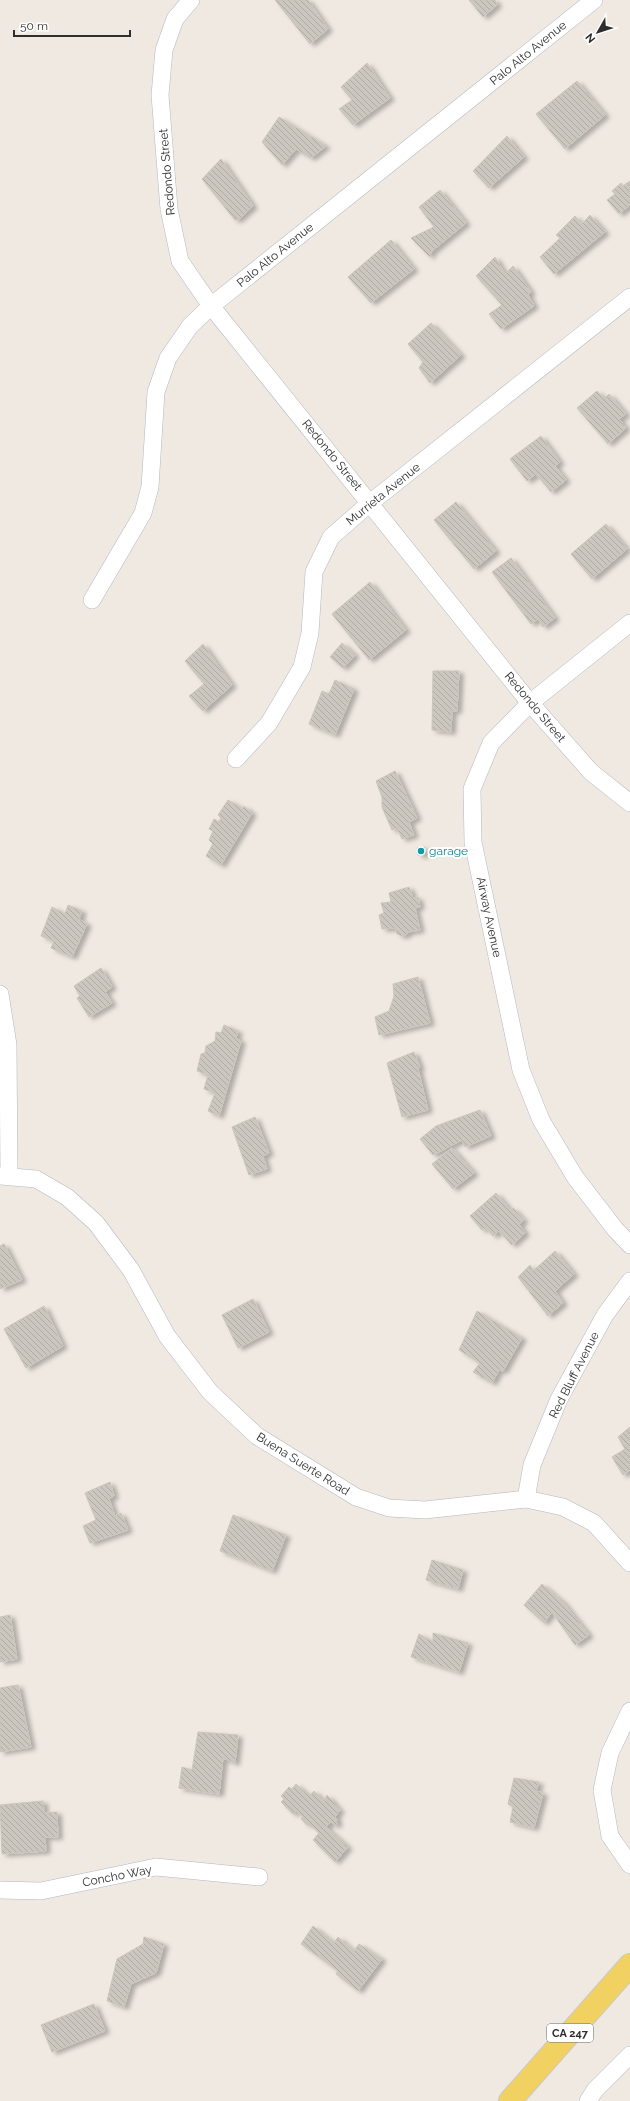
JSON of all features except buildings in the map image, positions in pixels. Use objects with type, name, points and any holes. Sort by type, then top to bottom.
[{"type":"main road","name":"CA 247","points":[[510,2101],[630,1965]]},
{"type":"street","name":"Redondo Street","points":[[191,0],[175,19],[164,50],[160,95],[169,209],[180,261],[211,306],[530,703],[591,772],[630,803]]},
{"type":"street","name":"Palo Alto Avenue","points":[[92,600],[143,512],[150,487],[156,392],[168,358],[190,326],[211,306],[594,0]]},
{"type":"street","name":"Murrieta Avenue","points":[[236,759],[269,723],[302,667],[310,633],[314,572],[331,537],[370,503],[630,297]]},
{"type":"street","name":"Airway Avenue","points":[[630,623],[530,703],[490,743],[472,789],[473,842],[521,1070],[541,1120],[575,1177],[615,1229],[630,1245]]},
{"type":"street","points":[[0,994],[8,1046],[4,1176]]},
{"type":"street","name":"Buena Suerte Road","points":[[4,1176],[36,1179],[67,1197],[96,1223],[131,1270],[167,1336],[210,1392],[257,1436],[356,1497],[389,1508],[425,1510],[526,1499],[562,1507],[594,1523],[630,1563]]},
{"type":"street","name":"Red Bluff Avenue","points":[[526,1499],[532,1465],[559,1399],[606,1315],[630,1281]]},
{"type":"street","points":[[630,1712],[610,1753],[602,1790],[610,1836],[630,1864]]},
{"type":"street","name":"Concho Way","points":[[0,1890],[41,1891],[156,1867],[259,1877]]},
{"type":"street","points":[[588,2101],[595,2090],[630,2055]]},
{"type":"place","name":"garage","points":[[421,851]]}]
